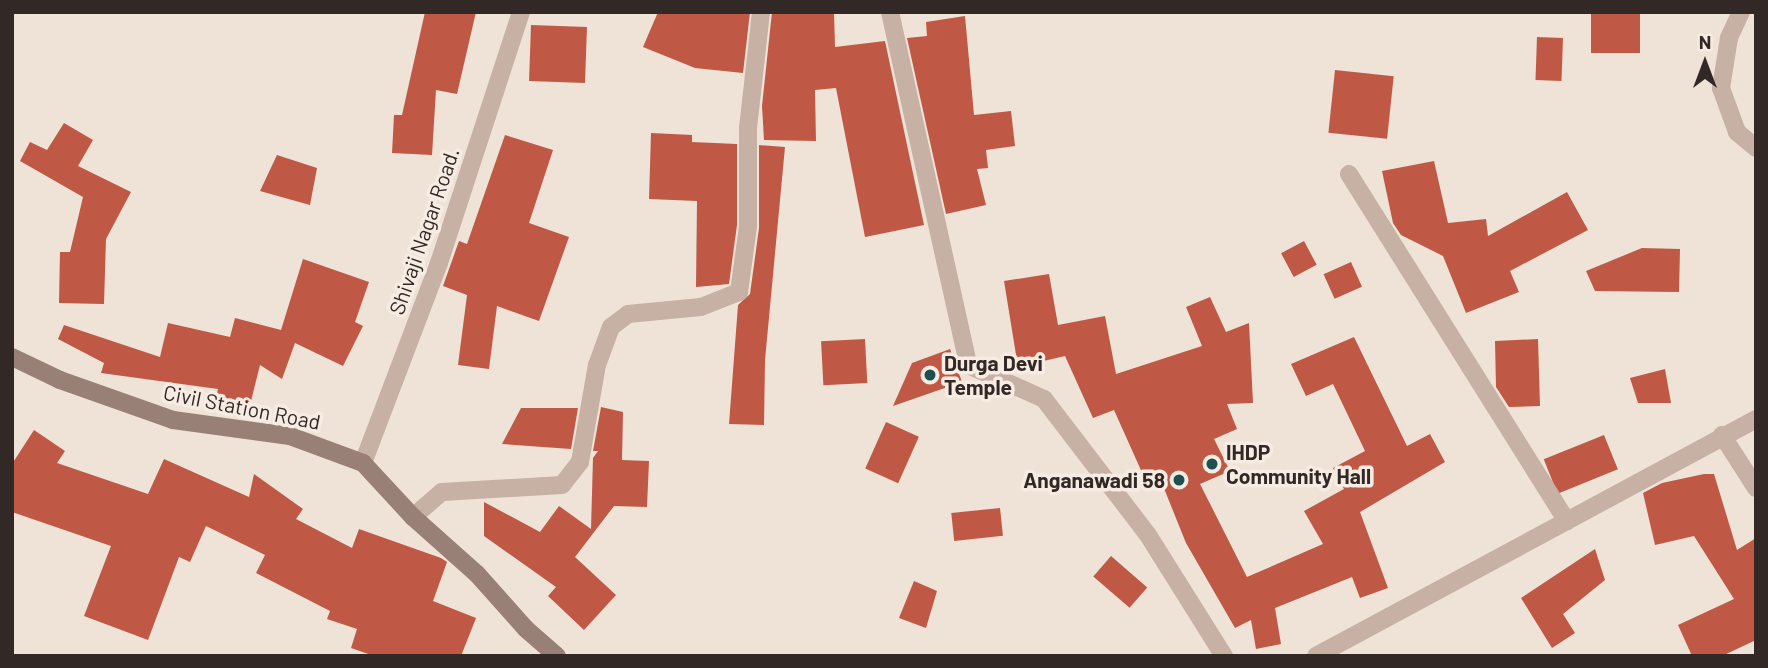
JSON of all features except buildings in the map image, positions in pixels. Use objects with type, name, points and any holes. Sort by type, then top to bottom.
[{"type":"main road","name":"Civil Station Road","points":[[12,357],[60,380],[173,420],[290,436],[363,463],[413,517],[477,574],[526,629],[557,656]]},
{"type":"street","name":"Shivaji Nagar Road.","points":[[363,463],[439,263],[521,12]]},
{"type":"street","points":[[413,517],[442,492],[562,485],[580,462],[597,365],[611,327],[628,314],[701,307],[739,292],[748,226],[748,128],[761,12]]},
{"type":"street","points":[[890,12],[968,365],[1044,399],[1148,535],[1224,656]]},
{"type":"street","points":[[1741,12],[1729,38],[1721,88],[1737,132],[1756,148]]},
{"type":"street","points":[[1349,174],[1567,521]]},
{"type":"street","points":[[1316,656],[1721,435],[1756,419]]},
{"type":"street","points":[[1721,435],[1756,488]]},
{"type":"place","name":"Durga Devi Temple","points":[[930,375]]},
{"type":"place","name":"IHDP Community Hall","points":[[1212,464]]},
{"type":"place","name":"Anganawadi 58","points":[[1179,480]]}]
